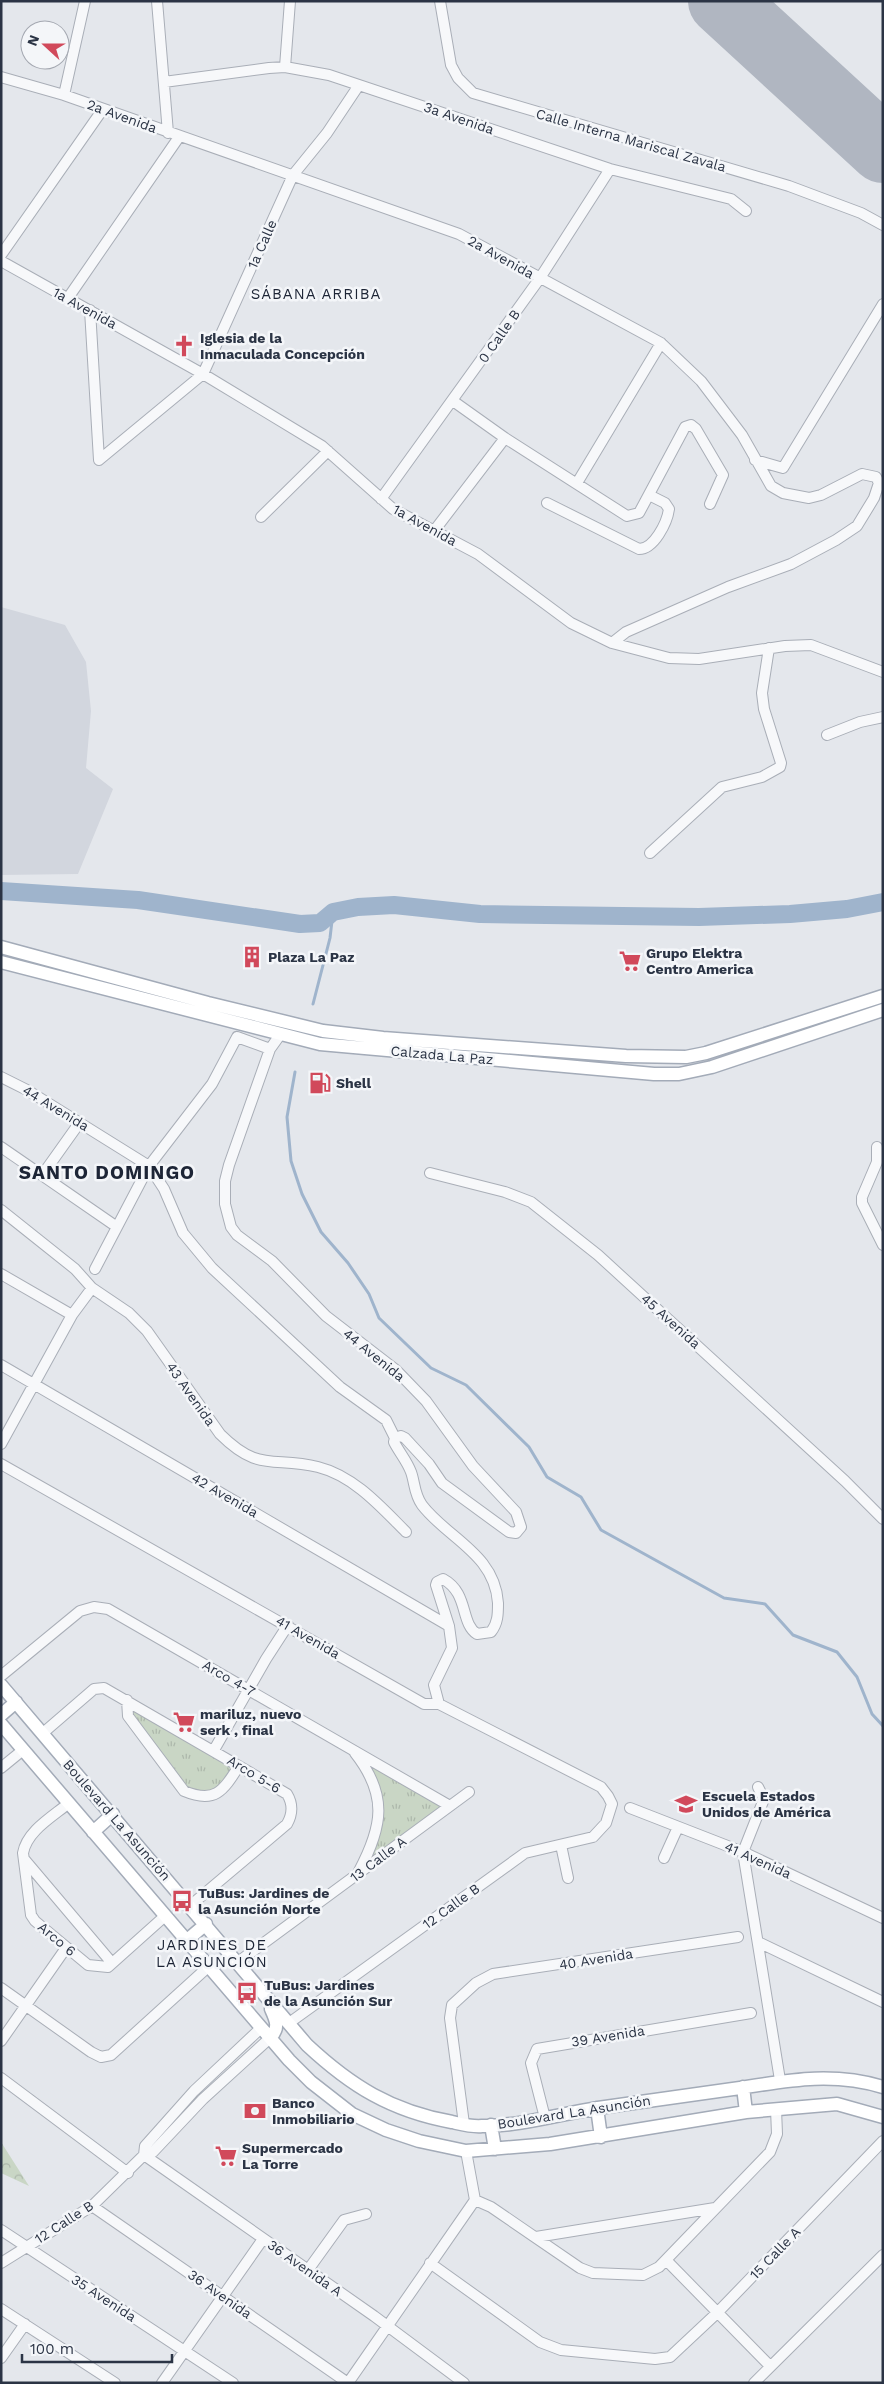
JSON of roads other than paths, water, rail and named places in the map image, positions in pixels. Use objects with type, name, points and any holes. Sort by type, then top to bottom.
[{"type":"main road","name":"Calzada La Paz","points":[[1,947],[208,1003],[323,1031],[634,1057],[686,1057],[706,1053],[883,996]]},
{"type":"main road","name":"Calzada La Paz","points":[[1,962],[320,1044],[654,1074],[679,1074],[712,1067],[883,1010]]},
{"type":"main road","name":"Boulevard La Asunción","points":[[1,1685],[191,1905],[289,2023],[329,2065],[366,2093],[430,2118],[482,2126],[743,2088],[780,2080],[838,2078],[883,2087]]},
{"type":"main road","points":[[1,1715],[16,1702]]},
{"type":"main road","name":"Boulevard La Asunción","points":[[1,1724],[186,1941],[311,2082],[352,2114],[386,2130],[419,2141],[466,2151],[550,2144],[746,2112],[837,2104],[883,2118]]},
{"type":"main road","points":[[93,1832],[113,1814]]},
{"type":"main road","points":[[186,1941],[206,1924]]},
{"type":"main road","points":[[265,1996],[276,2022],[276,2030],[266,2033]]},
{"type":"main road","points":[[743,2088],[746,2112]]},
{"type":"main road","points":[[597,2108],[601,2136]]},
{"type":"main road","points":[[492,2125],[495,2149]]},
{"type":"street","points":[[64,95],[85,1]]},
{"type":"street","points":[[157,1],[168,133]]},
{"type":"street","points":[[285,67],[290,1]]},
{"type":"street","name":"Calle Interna Mariscal Zavala","points":[[440,1],[451,66],[458,78],[474,93],[789,186],[861,213],[883,225]]},
{"type":"street","name":"3a Avenida","points":[[164,82],[285,67],[329,75],[610,169],[731,199],[746,211]]},
{"type":"street","name":"2a Avenida","points":[[1,77],[64,95],[459,234],[661,342],[701,381],[742,435],[771,486],[783,493],[809,498],[821,495],[862,474],[876,477],[879,488],[857,526],[836,540],[790,564],[728,587],[626,632],[612,643]]},
{"type":"street","name":"1a Calle","points":[[90,310],[99,460],[203,374],[293,175],[327,134],[359,85]]},
{"type":"street","points":[[1,255],[103,109]]},
{"type":"street","points":[[68,298],[179,137]]},
{"type":"street","name":"0 Calle B","points":[[381,499],[540,278],[610,169]]},
{"type":"street","name":"1a Avenida","points":[[1,261],[203,374],[328,451],[381,499],[407,517],[478,554],[572,622],[612,643],[668,658],[699,659],[769,648],[811,645],[883,672]]},
{"type":"street","points":[[755,460],[783,468],[883,304]]},
{"type":"street","points":[[577,483],[661,342]]},
{"type":"street","points":[[453,401],[505,438],[626,516],[639,513],[687,424],[696,429],[723,474],[710,504]]},
{"type":"street","points":[[434,532],[505,438]]},
{"type":"street","points":[[261,517],[328,451]]},
{"type":"street","points":[[547,504],[639,549],[644,549],[654,542],[669,509],[665,504],[649,495]]},
{"type":"street","points":[[650,853],[722,787],[762,777],[780,767],[781,764],[764,709],[762,694],[769,648]]},
{"type":"street","points":[[827,735],[860,722],[883,717]]},
{"type":"street","name":"44 Avenida","points":[[280,1035],[270,1049],[229,1165],[225,1181],[225,1204],[231,1227],[236,1236],[272,1261],[326,1316],[396,1370],[426,1401],[473,1466],[516,1512],[521,1527],[516,1533],[509,1532],[482,1514],[442,1483],[405,1438],[401,1436],[395,1438]]},
{"type":"street","points":[[95,1269],[149,1166],[212,1084],[237,1036],[270,1049]]},
{"type":"street","name":"44 Avenida","points":[[1,1077],[28,1090],[149,1166],[164,1190],[183,1234],[212,1268],[340,1387],[386,1420],[395,1438],[394,1442],[412,1473],[417,1496],[423,1506],[470,1548],[484,1566],[497,1589],[498,1614],[495,1626],[491,1632],[484,1635],[478,1634],[472,1630],[462,1599],[454,1587],[440,1579],[436,1585],[449,1626]]},
{"type":"street","points":[[43,1174],[80,1122]]},
{"type":"street","points":[[1,1147],[43,1174],[117,1227]]},
{"type":"street","points":[[877,1147],[877,1162],[862,1197],[862,1204],[883,1245]]},
{"type":"street","name":"45 Avenida","points":[[430,1173],[505,1192],[531,1202],[598,1255],[845,1481],[883,1519]]},
{"type":"street","name":"43 Avenida","points":[[1,1210],[75,1269],[92,1288],[129,1313],[147,1331],[220,1434],[229,1443],[251,1458],[264,1462],[318,1467],[336,1474],[376,1502],[406,1532]]},
{"type":"street","points":[[1,1274],[72,1315]]},
{"type":"street","points":[[1,1444],[72,1315],[92,1288]]},
{"type":"street","name":"42 Avenida","points":[[1,1365],[449,1626]]},
{"type":"street","name":"41 Avenida","points":[[2,1465],[36,1482],[424,1704],[439,1704],[601,1787],[612,1804]]},
{"type":"street","name":"Arco 4-7","points":[[1,1676],[80,1611],[94,1607],[108,1609],[250,1689],[450,1806]]},
{"type":"street","points":[[214,1750],[288,1626]]},
{"type":"street","points":[[439,1704],[434,1686],[452,1648],[449,1626]]},
{"type":"street","name":"Arco 5-6","points":[[43,1733],[94,1689],[109,1690],[287,1794],[292,1806],[290,1818],[282,1829],[191,1905]]},
{"type":"street","points":[[127,1700],[128,1716],[184,1791],[196,1796],[210,1797],[219,1793],[239,1766]]},
{"type":"street","name":"Arco 4-7","points":[[350,1748],[364,1765],[374,1784],[380,1812],[371,1848],[358,1874]]},
{"type":"street","points":[[1,1768],[23,1750]]},
{"type":"street","points":[[758,1787],[764,1799],[742,1852],[780,2080]]},
{"type":"street","name":"13 Calle A","points":[[238,1962],[469,1792]]},
{"type":"street","name":"Arco 6","points":[[69,1803],[29,1837],[25,1844],[24,1858],[30,1915],[35,1922],[88,1965],[108,1967],[112,1963]]},
{"type":"street","name":"12 Calle B","points":[[289,2023],[524,1853],[540,1847],[585,1840],[600,1831],[606,1823],[612,1804]]},
{"type":"street","name":"41 Avenida","points":[[630,1808],[742,1852],[883,1918]]},
{"type":"street","points":[[664,1858],[678,1827]]},
{"type":"street","points":[[561,1844],[568,1878]]},
{"type":"street","points":[[24,1858],[112,1963],[165,1916]]},
{"type":"street","name":"40 Avenida","points":[[464,2124],[450,2018],[452,2005],[476,1983],[493,1974],[738,1937]]},
{"type":"street","points":[[758,1942],[883,2002]]},
{"type":"street","points":[[1,2041],[66,1948]]},
{"type":"street","points":[[1,1988],[91,2052],[101,2057],[111,2055],[208,1966]]},
{"type":"street","name":"39 Avenida","points":[[545,2118],[531,2063],[537,2049],[751,2013]]},
{"type":"street","name":"12 Calle B","points":[[1,2263],[92,2206],[128,2173],[144,2155],[153,2152],[266,2033]]},
{"type":"street","points":[[1,2078],[128,2173]]},
{"type":"street","points":[[475,2200],[492,2207],[570,2262],[593,2273],[643,2275],[663,2264],[773,2146],[777,2134],[776,2109]]},
{"type":"street","name":"15 Calle A","points":[[430,2264],[540,2342],[561,2350],[662,2359],[670,2357],[717,2313],[883,2141]]},
{"type":"street","points":[[348,2383],[475,2200],[466,2151]]},
{"type":"street","name":"36 Avenida A","points":[[144,2155],[308,2270],[464,2383]]},
{"type":"street","name":"36 Avenida","points":[[92,2206],[348,2383]]},
{"type":"street","points":[[536,2237],[715,2208]]},
{"type":"street","points":[[308,2270],[344,2220],[366,2214]]},
{"type":"street","name":"35 Avenida","points":[[1,2230],[233,2383]]},
{"type":"street","points":[[162,2383],[263,2239]]},
{"type":"street","points":[[754,2383],[883,2255]]},
{"type":"street","points":[[663,2264],[717,2313],[770,2366]]},
{"type":"street","points":[[1,2309],[115,2383]]},
{"type":"street","points":[[1,2358],[25,2324]]},
{"type":"waterway","points":[[1,891],[138,900],[300,924],[320,923],[333,912],[358,907],[394,905],[480,914],[699,917],[790,914],[847,909],[883,902]]},
{"type":"waterway","points":[[313,1004],[330,938],[333,912]]},
{"type":"waterway","points":[[295,1072],[287,1117],[291,1161],[302,1194],[321,1232],[348,1263],[369,1294],[379,1318],[431,1368],[466,1385],[529,1447],[547,1477],[581,1497],[601,1530],[724,1598],[765,1604],[793,1635],[837,1652],[857,1677],[872,1714],[883,1726]]},
{"type":"place","name":"Iglesia de la Inmaculada Concepción","points":[[184,346]]},
{"type":"place","name":"Plaza La Paz","points":[[252,957]]},
{"type":"place","name":"Grupo Elektra Centro America","points":[[630,961]]},
{"type":"place","name":"Shell","points":[[320,1083]]},
{"type":"place","name":"mariluz, nuevo serk , final","points":[[184,1722]]},
{"type":"place","name":"Escuela Estados Unidos de América","points":[[686,1804]]},
{"type":"place","name":"TuBus: Jardines de la Asunción Norte","points":[[182,1901]]},
{"type":"place","name":"TuBus: Jardines de la Asunción Sur","points":[[247,1993]]},
{"type":"place","name":"Banco Inmobiliario","points":[[255,2111]]},
{"type":"place","name":"Supermercado La Torre","points":[[226,2156]]},
{"type":"district","name":"SÁBANA ARRIBA","points":[[316,294]]},
{"type":"district","name":"SANTO DOMINGO","points":[[107,1172]]},
{"type":"district","name":"JARDINES DE LA ASUNCIÓN","points":[[212,1954]]}]
